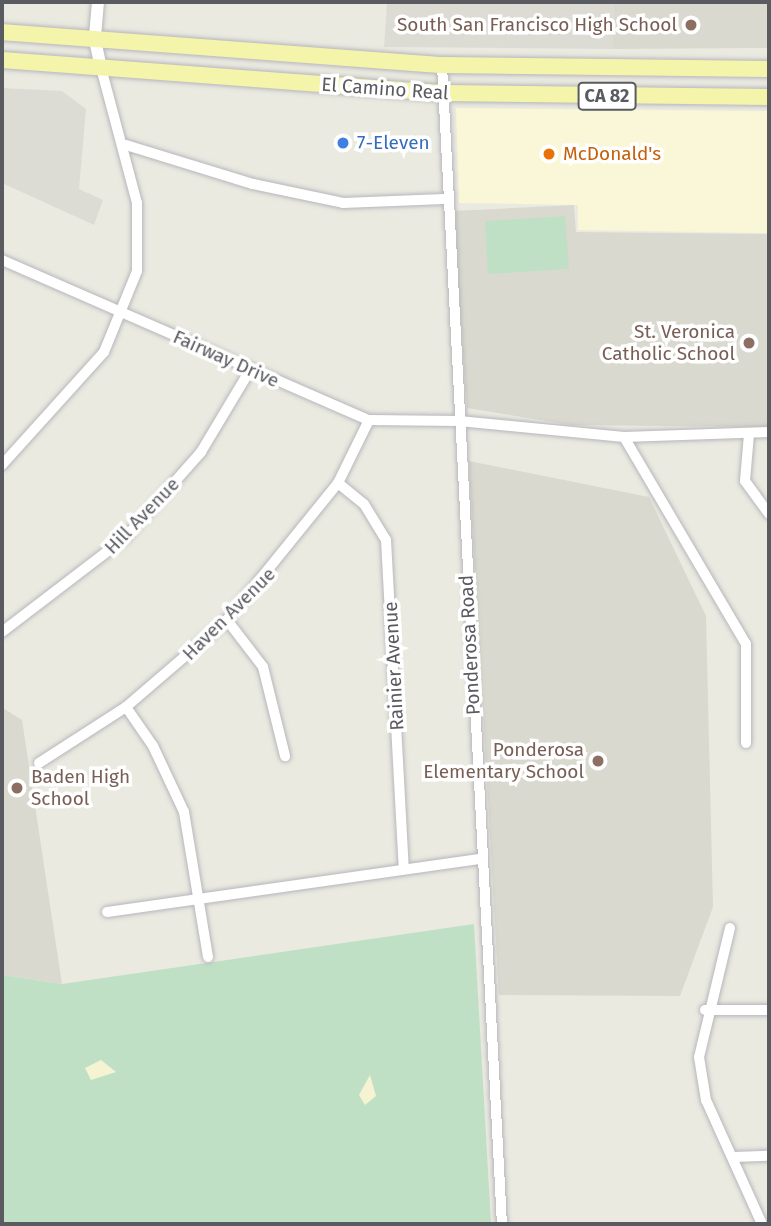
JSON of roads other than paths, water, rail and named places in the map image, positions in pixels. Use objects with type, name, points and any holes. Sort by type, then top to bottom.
[{"type":"main road","name":"El Camino Real","points":[[2,32],[442,65],[769,69]]},
{"type":"main road","name":"El Camino Real","points":[[2,60],[444,93],[769,96]]},
{"type":"street","points":[[2,465],[75,392],[124,313],[137,271],[137,203],[126,145],[94,40],[99,2]]},
{"type":"street","name":"Ponderosa Road","points":[[442,65],[444,199],[502,1224]]},
{"type":"street","points":[[126,145],[253,184],[343,203],[444,199]]},
{"type":"street","name":"Fairway Drive","points":[[2,260],[369,420],[458,421],[624,437],[769,432]]},
{"type":"street","name":"Hill Avenue","points":[[2,632],[125,538],[201,452],[250,370]]},
{"type":"street","name":"Haven Avenue","points":[[39,763],[125,707],[228,620],[338,483],[369,420]]},
{"type":"street","points":[[749,434],[745,481],[769,514]]},
{"type":"street","points":[[624,437],[746,644],[746,743]]},
{"type":"street","name":"Rainier Avenue","points":[[338,483],[364,504],[386,540],[404,868]]},
{"type":"street","points":[[228,620],[262,667],[285,756]]},
{"type":"street","points":[[125,707],[174,783],[199,898],[208,957]]},
{"type":"street","points":[[107,912],[481,859]]},
{"type":"street","points":[[730,928],[705,1010],[699,1057],[706,1100],[762,1224]]},
{"type":"street","points":[[705,1010],[769,1010]]},
{"type":"street","points":[[733,1157],[769,1156]]},
{"type":"place","name":"South San Francisco High School","points":[[691,25]]},
{"type":"place","name":"7-Eleven","points":[[343,143]]},
{"type":"place","name":"McDonald's","points":[[549,154]]},
{"type":"place","name":"St. Veronica Catholic School","points":[[749,343]]},
{"type":"place","name":"Ponderosa Elementary School","points":[[598,761]]},
{"type":"place","name":"Baden High School","points":[[17,788]]}]
